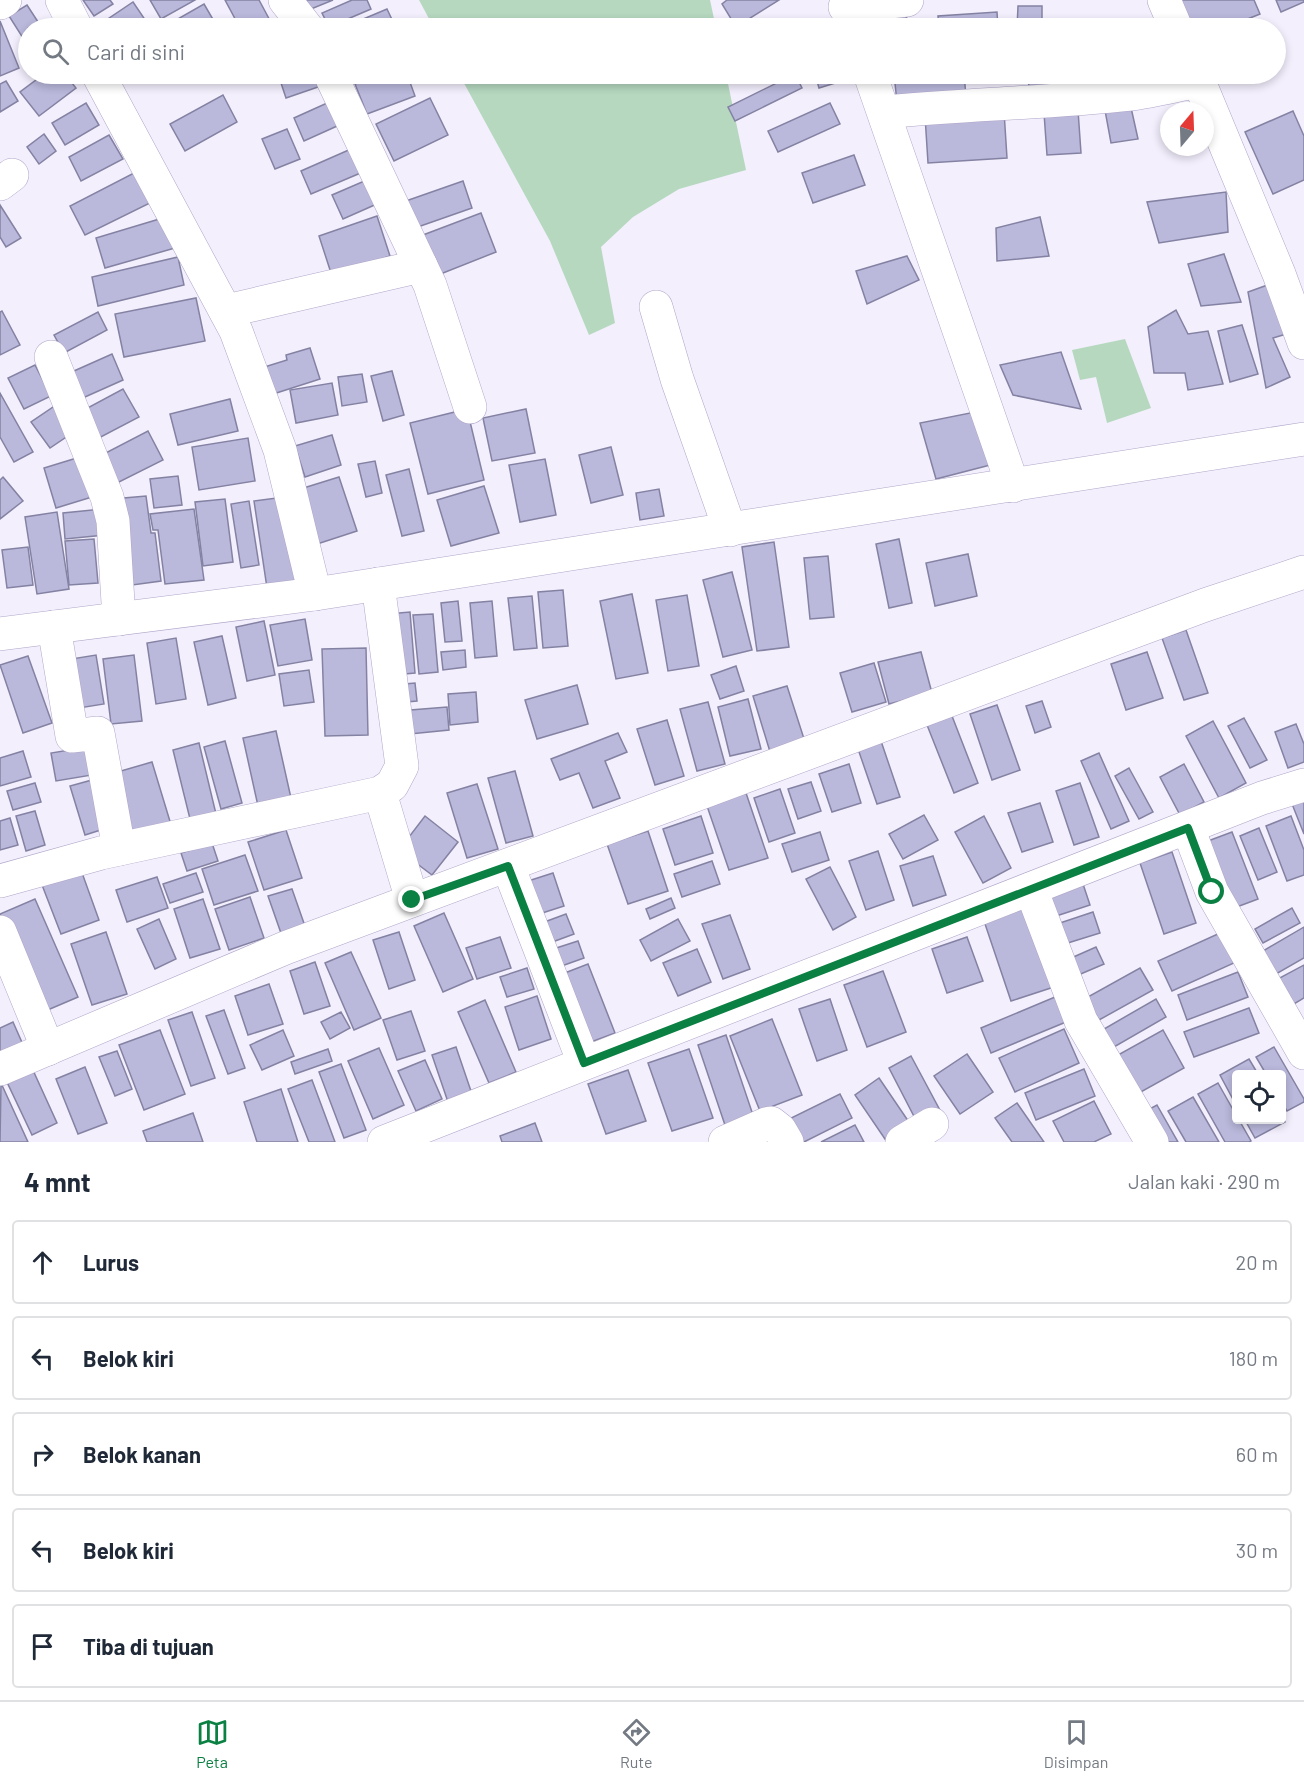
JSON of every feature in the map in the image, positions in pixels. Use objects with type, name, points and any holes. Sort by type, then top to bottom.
[{"type":"street","points":[[0,3],[5,0]]},
{"type":"street","points":[[62,0],[71,18]]},
{"type":"street","points":[[285,0],[299,18]]},
{"type":"street","points":[[847,12],[907,0]]},
{"type":"street","points":[[1164,0],[1172,18]]},
{"type":"street","points":[[103,84],[236,332],[280,450],[315,594]]},
{"type":"street","points":[[335,84],[430,285],[470,407]]},
{"type":"street","points":[[874,84],[1013,486]]},
{"type":"street","points":[[884,112],[957,105],[1006,105],[1131,94],[1170,84]]},
{"type":"street","points":[[1201,84],[1279,274],[1304,343]]},
{"type":"street","points":[[226,311],[421,266]]},
{"type":"street","points":[[656,307],[677,380],[730,530]]},
{"type":"street","points":[[51,357],[107,497],[113,521],[119,619]]},
{"type":"street","points":[[0,634],[315,594],[1304,439]]},
{"type":"street","points":[[0,1070],[285,948],[1205,605],[1304,572]]},
{"type":"street","points":[[0,881],[119,849],[380,793],[392,785],[402,766],[378,584]]},
{"type":"street","points":[[54,627],[72,736],[98,733],[119,849]]},
{"type":"street","points":[[384,1142],[1262,798],[1304,785]]},
{"type":"street","points":[[380,793],[412,900]]},
{"type":"street","points":[[1188,828],[1212,892],[1304,1053]]},
{"type":"street","points":[[508,866],[584,1063]]},
{"type":"street","points":[[1031,889],[1082,1021],[1152,1142]]},
{"type":"street","points":[[0,932],[48,1049]]},
{"type":"street","points":[[725,1142],[771,1123],[780,1130],[787,1142]]},
{"type":"street","points":[[902,1142],[932,1124]]},
{"type":"green space","points":[[419,0],[710,0],[714,18],[429,18]]},
{"type":"green space","points":[[464,84],[728,84],[746,170],[679,189],[633,217],[601,247],[615,323],[589,335],[550,241]]},
{"type":"green space","points":[[1125,339],[1151,408],[1107,423],[1096,377],[1080,380],[1072,350]]},
{"type":"building","points":[[83,0],[110,0],[113,4],[94,16]]},
{"type":"building","points":[[150,0],[195,0],[163,18],[160,18]]},
{"type":"building","points":[[225,0],[259,0],[269,18],[235,18]]},
{"type":"building","points":[[301,0],[333,0],[306,11]]},
{"type":"building","points":[[352,0],[367,0],[371,9],[350,18],[324,18],[322,13]]},
{"type":"building","points":[[727,0],[779,0],[750,18],[731,18],[722,4]]},
{"type":"building","points":[[1176,0],[1254,0],[1260,14],[1250,18],[1184,18]]},
{"type":"building","points":[[1276,0],[1304,0],[1304,2],[1281,12]]},
{"type":"building","points":[[133,2],[144,18],[109,18]]},
{"type":"building","points":[[204,4],[212,18],[180,18]]},
{"type":"building","points":[[27,5],[35,18],[18,18],[18,30],[9,16]]},
{"type":"building","points":[[897,6],[907,18],[882,18]]},
{"type":"building","points":[[1018,6],[1042,6],[1042,18],[1017,18]]},
{"type":"building","points":[[387,9],[391,18],[366,18]]},
{"type":"building","points":[[997,12],[997,18],[938,18],[938,16]]},
{"type":"building","points":[[0,21],[18,68],[0,76]]},
{"type":"building","points":[[6,81],[18,101],[0,112],[0,84]]},
{"type":"building","points":[[31,84],[73,84],[76,88],[39,116],[20,92]]},
{"type":"building","points":[[281,84],[317,84],[318,87],[286,98]]},
{"type":"building","points":[[355,84],[411,84],[415,96],[367,114]]},
{"type":"building","points":[[775,84],[800,84],[802,88],[735,121],[728,107]]},
{"type":"building","points":[[818,84],[832,84],[819,88]]},
{"type":"building","points":[[895,84],[965,84],[966,96],[897,102]]},
{"type":"building","points":[[1029,84],[1047,84],[1049,93],[1032,97]]},
{"type":"building","points":[[1059,84],[1080,84],[1080,90],[1060,92]]},
{"type":"building","points":[[223,95],[237,122],[185,151],[170,124]]},
{"type":"building","points":[[430,98],[448,135],[394,161],[376,124]]},
{"type":"building","points":[[336,99],[346,122],[304,141],[294,118]]},
{"type":"building","points":[[86,103],[99,125],[65,145],[52,123]]},
{"type":"building","points":[[830,103],[840,124],[778,152],[768,131]]},
{"type":"building","points":[[1130,103],[1138,139],[1111,143],[1104,105]]},
{"type":"building","points":[[1078,110],[1081,153],[1047,155],[1044,113]]},
{"type":"building","points":[[1004,111],[1007,158],[928,163],[925,116]]},
{"type":"building","points":[[1293,111],[1304,136],[1304,180],[1273,194],[1245,132]]},
{"type":"building","points":[[287,129],[300,159],[275,169],[262,139]]},
{"type":"building","points":[[44,134],[56,151],[39,164],[27,147]]},
{"type":"building","points":[[109,135],[123,159],[81,181],[69,157]]},
{"type":"building","points":[[360,145],[370,169],[311,194],[301,171]]},
{"type":"building","points":[[854,155],[865,185],[813,203],[802,173]]},
{"type":"building","points":[[134,173],[150,203],[85,235],[70,206]]},
{"type":"building","points":[[369,179],[379,203],[343,219],[332,195]]},
{"type":"building","points":[[463,181],[472,208],[412,229],[403,202]]},
{"type":"building","points":[[1226,192],[1228,232],[1159,243],[1147,202]]},
{"type":"building","points":[[0,205],[21,238],[6,247],[0,237]]},
{"type":"building","points":[[481,213],[496,252],[438,275],[423,235]]},
{"type":"building","points":[[377,216],[390,256],[332,276],[319,236]]},
{"type":"building","points":[[166,217],[175,248],[105,268],[96,238]]},
{"type":"building","points":[[1040,217],[1049,256],[997,261],[996,228]]},
{"type":"building","points":[[1224,254],[1241,302],[1201,306],[1188,264]]},
{"type":"building","points":[[907,256],[919,280],[867,304],[856,271]]},
{"type":"building","points":[[178,257],[184,285],[98,306],[92,277]]},
{"type":"building","points":[[1273,283],[1293,332],[1273,338],[1290,377],[1266,388],[1248,292]]},
{"type":"building","points":[[196,298],[205,341],[124,357],[115,314]]},
{"type":"building","points":[[1176,310],[1188,334],[1208,331],[1223,384],[1188,390],[1185,373],[1154,373],[1148,327]]},
{"type":"building","points":[[2,311],[20,345],[0,355],[0,312]]},
{"type":"building","points":[[98,312],[107,330],[64,353],[54,335]]},
{"type":"building","points":[[1242,325],[1258,374],[1230,382],[1218,331]]},
{"type":"building","points":[[310,348],[320,379],[267,396],[258,369],[287,360],[286,355]]},
{"type":"building","points":[[1061,352],[1081,409],[1013,395],[1000,365]]},
{"type":"building","points":[[112,354],[123,380],[76,401],[65,375]]},
{"type":"building","points":[[35,365],[51,396],[24,409],[8,378]]},
{"type":"building","points":[[392,371],[404,415],[383,421],[371,376]]},
{"type":"building","points":[[362,374],[367,402],[342,406],[338,377]]},
{"type":"building","points":[[332,383],[338,415],[296,423],[290,390]]},
{"type":"building","points":[[123,389],[139,417],[95,440],[80,412]]},
{"type":"building","points":[[0,393],[33,452],[14,462],[0,437]]},
{"type":"building","points":[[230,399],[238,431],[178,445],[170,414]]},
{"type":"building","points":[[59,403],[78,429],[50,448],[31,422]]},
{"type":"building","points":[[467,409],[484,480],[428,494],[410,423]]},
{"type":"building","points":[[526,409],[535,453],[492,461],[483,418]]},
{"type":"building","points":[[975,412],[998,463],[936,479],[920,423]]},
{"type":"building","points":[[148,431],[163,460],[109,487],[94,459]]},
{"type":"building","points":[[332,435],[341,465],[305,477],[295,446]]},
{"type":"building","points":[[248,438],[255,481],[199,490],[192,447]]},
{"type":"building","points":[[611,447],[623,495],[591,503],[579,455]]},
{"type":"building","points":[[80,457],[92,497],[56,508],[44,468]]},
{"type":"building","points":[[545,459],[556,515],[520,522],[509,465]]},
{"type":"building","points":[[375,461],[382,493],[366,497],[358,464]]},
{"type":"building","points":[[409,469],[424,531],[402,536],[386,475]]},
{"type":"building","points":[[178,476],[182,505],[154,508],[150,479]]},
{"type":"building","points":[[3,477],[23,501],[0,519],[0,480]]},
{"type":"building","points":[[339,477],[357,531],[314,545],[297,490]]},
{"type":"building","points":[[484,486],[499,533],[451,546],[437,500]]},
{"type":"building","points":[[659,489],[664,516],[640,520],[636,493]]},
{"type":"building","points":[[146,496],[151,533],[155,533],[161,581],[125,586],[124,498]]},
{"type":"building","points":[[284,497],[297,584],[267,588],[254,501]]},
{"type":"building","points":[[225,499],[233,562],[203,566],[195,502]]},
{"type":"building","points":[[249,501],[259,565],[241,568],[231,504]]},
{"type":"building","points":[[102,509],[105,535],[65,539],[63,513]]},
{"type":"building","points":[[194,509],[204,580],[165,584],[158,530],[153,530],[150,514]]},
{"type":"building","points":[[57,512],[69,589],[37,594],[25,517]]},
{"type":"building","points":[[94,539],[98,583],[69,585],[65,541]]},
{"type":"building","points":[[899,539],[912,603],[889,608],[876,544]]},
{"type":"building","points":[[774,542],[789,647],[757,651],[742,547]]},
{"type":"building","points":[[28,547],[33,585],[7,588],[2,550]]},
{"type":"building","points":[[968,554],[977,596],[935,606],[926,563]]},
{"type":"building","points":[[828,556],[834,617],[810,619],[804,558]]},
{"type":"building","points":[[732,572],[752,650],[723,657],[703,580]]},
{"type":"building","points":[[563,590],[568,646],[543,648],[538,592]]},
{"type":"building","points":[[632,594],[648,673],[616,679],[600,601]]},
{"type":"building","points":[[687,595],[699,666],[668,671],[656,600]]},
{"type":"building","points":[[532,596],[537,648],[514,650],[508,598]]},
{"type":"building","points":[[458,601],[462,641],[445,642],[441,603]]},
{"type":"building","points":[[492,601],[497,656],[475,658],[470,603]]},
{"type":"building","points":[[410,612],[415,673],[394,675],[388,614]]},
{"type":"building","points":[[433,614],[438,672],[419,674],[413,615]]},
{"type":"building","points":[[305,619],[312,660],[278,666],[270,625]]},
{"type":"building","points":[[264,621],[275,675],[247,681],[236,627]]},
{"type":"building","points":[[1186,630],[1208,693],[1184,700],[1162,638]]},
{"type":"building","points":[[222,636],[236,698],[208,705],[194,642]]},
{"type":"building","points":[[176,638],[186,699],[156,704],[147,643]]},
{"type":"building","points":[[366,648],[368,735],[325,736],[322,649]]},
{"type":"building","points":[[465,650],[466,667],[443,670],[441,652]]},
{"type":"building","points":[[921,652],[932,693],[889,704],[878,662]]},
{"type":"building","points":[[1147,652],[1163,698],[1126,710],[1111,664]]},
{"type":"building","points":[[96,655],[104,704],[73,709],[65,660]]},
{"type":"building","points":[[134,655],[142,721],[111,724],[103,659]]},
{"type":"building","points":[[28,656],[52,723],[23,733],[0,665]]},
{"type":"building","points":[[874,663],[886,702],[852,712],[840,673]]},
{"type":"building","points":[[736,666],[744,691],[720,699],[711,675]]},
{"type":"building","points":[[309,670],[314,702],[284,706],[279,674]]},
{"type":"building","points":[[415,683],[417,701],[395,703],[394,685]]},
{"type":"building","points":[[577,685],[588,724],[537,739],[525,700]]},
{"type":"building","points":[[787,686],[806,745],[771,755],[753,696]]},
{"type":"building","points":[[476,692],[478,722],[450,725],[448,694]]},
{"type":"building","points":[[748,699],[761,749],[730,756],[718,707]]},
{"type":"building","points":[[1042,701],[1051,727],[1035,733],[1026,706]]},
{"type":"building","points":[[708,702],[725,764],[697,771],[680,709]]},
{"type":"building","points":[[997,705],[1020,770],[992,780],[970,714]]},
{"type":"building","points":[[447,707],[449,730],[400,735],[398,711]]},
{"type":"building","points":[[952,716],[978,783],[954,793],[927,725]]},
{"type":"building","points":[[1244,718],[1267,760],[1250,768],[1228,726]]},
{"type":"building","points":[[667,720],[684,776],[655,785],[637,729]]},
{"type":"building","points":[[1213,721],[1246,783],[1219,798],[1186,736]]},
{"type":"building","points":[[1296,724],[1304,744],[1304,762],[1288,768],[1275,732]]},
{"type":"building","points":[[276,731],[291,798],[258,806],[243,738]]},
{"type":"building","points":[[618,733],[627,752],[605,761],[620,798],[593,808],[579,773],[560,780],[551,759]]},
{"type":"building","points":[[225,741],[242,803],[221,809],[204,747]]},
{"type":"building","points":[[881,741],[900,797],[877,804],[858,749]]},
{"type":"building","points":[[199,743],[216,814],[190,819],[173,750]]},
{"type":"building","points":[[93,746],[98,774],[56,781],[51,753]]},
{"type":"building","points":[[23,751],[31,777],[0,786],[0,758]]},
{"type":"building","points":[[1099,753],[1129,821],[1111,829],[1081,761]]},
{"type":"building","points":[[152,762],[172,828],[127,841],[107,775]]},
{"type":"building","points":[[849,764],[861,803],[832,812],[819,774]]},
{"type":"building","points":[[1184,764],[1204,802],[1180,815],[1160,777]]},
{"type":"building","points":[[1129,768],[1153,812],[1139,819],[1115,776]]},
{"type":"building","points":[[515,771],[533,836],[506,843],[488,778]]},
{"type":"building","points":[[92,780],[107,828],[85,835],[70,786]]},
{"type":"building","points":[[811,782],[821,811],[798,819],[788,789]]},
{"type":"building","points":[[35,783],[41,802],[13,810],[7,791]]},
{"type":"building","points":[[1080,783],[1099,837],[1074,845],[1056,791]]},
{"type":"building","points":[[477,784],[498,849],[467,858],[447,793]]},
{"type":"building","points":[[780,789],[795,833],[769,842],[754,798]]},
{"type":"building","points":[[746,793],[768,858],[729,870],[707,806]]},
{"type":"building","points":[[1304,799],[1304,834],[1292,804]]},
{"type":"building","points":[[1040,803],[1053,842],[1022,852],[1008,813]]},
{"type":"building","points":[[35,811],[45,845],[26,851],[16,816]]},
{"type":"building","points":[[924,815],[938,840],[903,859],[889,834]]},
{"type":"building","points":[[425,816],[458,842],[432,875],[399,850]]},
{"type":"building","points":[[701,816],[713,853],[675,865],[663,829]]},
{"type":"building","points":[[984,816],[1011,868],[983,883],[955,832]]},
{"type":"building","points":[[1291,816],[1304,850],[1304,875],[1287,881],[1266,826]]},
{"type":"building","points":[[10,818],[18,845],[0,850],[0,821]]},
{"type":"building","points":[[1259,828],[1277,872],[1258,880],[1240,836]]},
{"type":"building","points":[[286,830],[302,878],[264,890],[248,842]]},
{"type":"building","points":[[648,831],[668,891],[628,904],[607,844]]},
{"type":"building","points":[[820,832],[829,860],[792,872],[782,844]]},
{"type":"building","points":[[1232,832],[1258,899],[1234,908],[1208,841]]},
{"type":"building","points":[[212,843],[218,861],[187,871],[181,853]]},
{"type":"building","points":[[878,851],[894,900],[866,910],[849,861]]},
{"type":"building","points":[[1172,852],[1196,923],[1164,934],[1140,863]]},
{"type":"building","points":[[245,855],[258,891],[214,905],[202,869]]},
{"type":"building","points":[[933,856],[946,895],[913,906],[900,866]]},
{"type":"building","points":[[712,861],[720,884],[682,897],[674,874]]},
{"type":"building","points":[[830,867],[856,917],[833,930],[806,879]]},
{"type":"building","points":[[81,870],[99,920],[61,934],[42,885]]},
{"type":"building","points":[[196,873],[203,892],[170,903],[163,884]]},
{"type":"building","points":[[553,873],[564,906],[536,915],[525,882]]},
{"type":"building","points":[[157,877],[168,908],[127,922],[116,890]]},
{"type":"building","points":[[1083,884],[1090,905],[1050,918],[1043,897]]},
{"type":"building","points":[[292,889],[306,929],[282,936],[268,896]]},
{"type":"building","points":[[250,897],[264,938],[229,950],[215,909]]},
{"type":"building","points":[[671,898],[675,908],[650,919],[646,909]]},
{"type":"building","points":[[35,899],[78,997],[43,1012],[0,914]]},
{"type":"building","points":[[203,899],[220,949],[190,958],[174,909]]},
{"type":"building","points":[[1028,900],[1057,986],[1011,1001],[982,915]]},
{"type":"building","points":[[1292,908],[1300,923],[1263,943],[1255,929]]},
{"type":"building","points":[[1093,912],[1100,933],[1058,946],[1051,926]]},
{"type":"building","points":[[444,913],[473,979],[443,992],[414,926]]},
{"type":"building","points":[[566,914],[574,934],[547,944],[539,924]]},
{"type":"building","points":[[730,915],[750,969],[723,979],[702,924]]},
{"type":"building","points":[[159,919],[176,959],[155,969],[137,929]]},
{"type":"building","points":[[678,919],[690,941],[651,961],[640,940]]},
{"type":"building","points":[[1304,927],[1304,958],[1276,974],[1263,951]]},
{"type":"building","points":[[106,932],[127,994],[92,1005],[71,944]]},
{"type":"building","points":[[399,932],[415,980],[389,989],[373,940]]},
{"type":"building","points":[[1220,933],[1234,963],[1172,991],[1158,961]]},
{"type":"building","points":[[500,937],[511,968],[477,979],[466,948]]},
{"type":"building","points":[[967,937],[983,981],[947,993],[932,949]]},
{"type":"building","points":[[578,941],[584,958],[556,968],[550,950]]},
{"type":"building","points":[[1096,947],[1104,964],[1076,976],[1069,959]]},
{"type":"building","points":[[697,949],[711,982],[678,996],[663,963]]},
{"type":"building","points":[[351,952],[381,1018],[354,1030],[325,963]]},
{"type":"building","points":[[315,962],[330,1006],[304,1014],[290,971]]},
{"type":"building","points":[[588,964],[615,1033],[583,1045],[557,976]]},
{"type":"building","points":[[1304,965],[1304,998],[1289,1007],[1274,981]]},
{"type":"building","points":[[527,968],[534,989],[507,997],[500,977]]},
{"type":"building","points":[[1140,968],[1153,990],[1099,1020],[1086,998]]},
{"type":"building","points":[[883,971],[906,1032],[867,1047],[844,985]]},
{"type":"building","points":[[1238,972],[1248,997],[1187,1020],[1178,995]]},
{"type":"building","points":[[269,984],[283,1024],[248,1035],[235,996]]},
{"type":"building","points":[[537,996],[551,1039],[519,1050],[505,1007]]},
{"type":"building","points":[[1055,997],[1066,1022],[991,1053],[981,1028]]},
{"type":"building","points":[[830,999],[847,1050],[817,1061],[799,1009]]},
{"type":"building","points":[[1156,999],[1166,1017],[1114,1047],[1104,1029]]},
{"type":"building","points":[[485,1000],[516,1072],[489,1083],[458,1012]]},
{"type":"building","points":[[1249,1008],[1259,1033],[1194,1057],[1184,1032]]},
{"type":"building","points":[[224,1010],[245,1068],[228,1074],[206,1016]]},
{"type":"building","points":[[411,1011],[425,1051],[397,1060],[383,1020]]},
{"type":"building","points":[[192,1012],[215,1078],[191,1086],[168,1020]]},
{"type":"building","points":[[341,1012],[350,1028],[330,1039],[321,1022]]},
{"type":"building","points":[[772,1019],[802,1095],[760,1111],[730,1036]]},
{"type":"building","points":[[13,1022],[24,1047],[0,1058],[0,1028]]},
{"type":"building","points":[[1064,1029],[1079,1063],[1015,1092],[999,1058]]},
{"type":"building","points":[[160,1030],[185,1094],[144,1110],[119,1045]]},
{"type":"building","points":[[283,1030],[294,1056],[262,1070],[250,1045]]},
{"type":"building","points":[[1163,1030],[1184,1068],[1139,1093],[1118,1055]]},
{"type":"building","points":[[726,1035],[754,1118],[726,1128],[698,1045]]},
{"type":"building","points":[[456,1047],[472,1094],[448,1102],[432,1055]]},
{"type":"building","points":[[1274,1047],[1304,1102],[1287,1111],[1286,1070],[1264,1070],[1256,1057]]},
{"type":"building","points":[[379,1048],[404,1105],[373,1119],[348,1061]]},
{"type":"building","points":[[328,1049],[332,1061],[295,1074],[291,1062]]},
{"type":"building","points":[[689,1049],[713,1118],[672,1131],[648,1063]]},
{"type":"building","points":[[117,1051],[132,1089],[115,1096],[99,1057]]},
{"type":"building","points":[[967,1054],[993,1092],[960,1114],[934,1076]]},
{"type":"building","points":[[911,1056],[942,1114],[919,1126],[889,1068]]},
{"type":"building","points":[[1249,1059],[1256,1070],[1232,1070],[1232,1098],[1220,1075]]},
{"type":"building","points":[[425,1060],[442,1099],[416,1111],[398,1071]]},
{"type":"building","points":[[341,1064],[366,1130],[344,1138],[319,1072]]},
{"type":"building","points":[[85,1067],[107,1123],[78,1134],[56,1079]]},
{"type":"building","points":[[32,1068],[57,1123],[32,1135],[6,1080]]},
{"type":"building","points":[[1084,1069],[1095,1096],[1036,1120],[1025,1093]]},
{"type":"building","points":[[628,1070],[646,1121],[606,1134],[588,1084]]},
{"type":"building","points":[[879,1078],[913,1128],[887,1142],[855,1095]]},
{"type":"building","points":[[312,1080],[335,1142],[309,1142],[288,1089]]},
{"type":"building","points":[[1,1083],[28,1142],[0,1142]]},
{"type":"building","points":[[1218,1083],[1232,1108],[1232,1124],[1241,1124],[1251,1141],[1225,1142],[1198,1094]]},
{"type":"building","points":[[281,1089],[298,1142],[257,1142],[244,1102]]},
{"type":"building","points":[[840,1094],[852,1118],[804,1142],[793,1142],[783,1122]]},
{"type":"building","points":[[1193,1097],[1219,1142],[1186,1142],[1168,1111]]},
{"type":"building","points":[[1094,1101],[1111,1134],[1094,1142],[1064,1142],[1053,1121]]},
{"type":"building","points":[[1017,1103],[1044,1142],[1012,1142],[995,1118]]},
{"type":"building","points":[[1157,1105],[1178,1142],[1159,1142],[1142,1113]]},
{"type":"building","points":[[193,1113],[203,1142],[147,1142],[143,1131]]},
{"type":"building","points":[[535,1123],[542,1142],[502,1142],[500,1136]]},
{"type":"building","points":[[1247,1124],[1281,1124],[1255,1138]]},
{"type":"building","points":[[855,1125],[864,1142],[821,1142]]},
{"type":"route","points":[[412,900],[508,866],[584,1063],[1188,828],[1212,892]]}]
